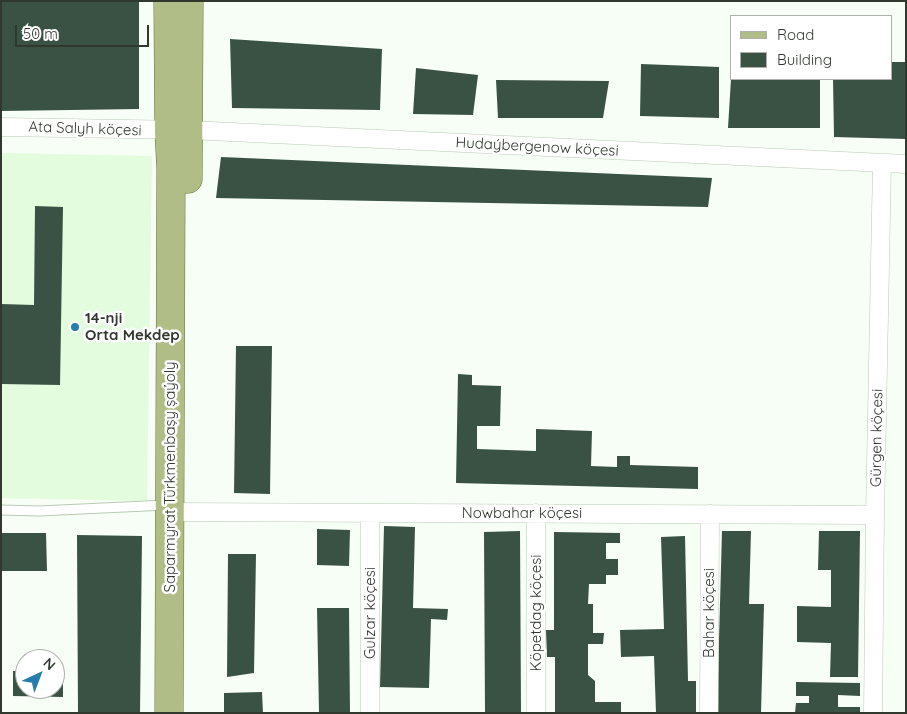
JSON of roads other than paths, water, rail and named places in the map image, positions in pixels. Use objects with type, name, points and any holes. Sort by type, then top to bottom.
[{"type":"main road","name":"Saparmyrat Türkmenbaşy şaýoly","points":[[168,1],[179,131]]},
{"type":"main road","name":"Saparmyrat Türkmenbaşy şaýoly","points":[[169,713],[175,510],[179,131],[189,1]]},
{"type":"main road","name":"Saparmyrat Türkmenbaşy şaýoly","points":[[175,510],[187,713]]},
{"type":"street","name":"Ata Salyh köçesi","points":[[1,127],[179,131]]},
{"type":"street","name":"Hudaýbergenow köçesi","points":[[179,131],[906,164]]},
{"type":"street","name":"Gürgen köçesi","points":[[874,713],[875,515],[882,164]]},
{"type":"street","name":"Nowbahar köçesi","points":[[175,510],[370,513],[875,515]]},
{"type":"street","name":"Gulzar köçesi","points":[[370,513],[370,713]]},
{"type":"street","name":"Köpetdag köçesi","points":[[536,513],[536,713]]},
{"type":"street","name":"Bahar köçesi","points":[[709,713],[710,514]]},
{"type":"lane","points":[[1,510],[175,510]]},
{"type":"place","name":"14-nji Orta Mekdep","points":[[75,327]]}]
